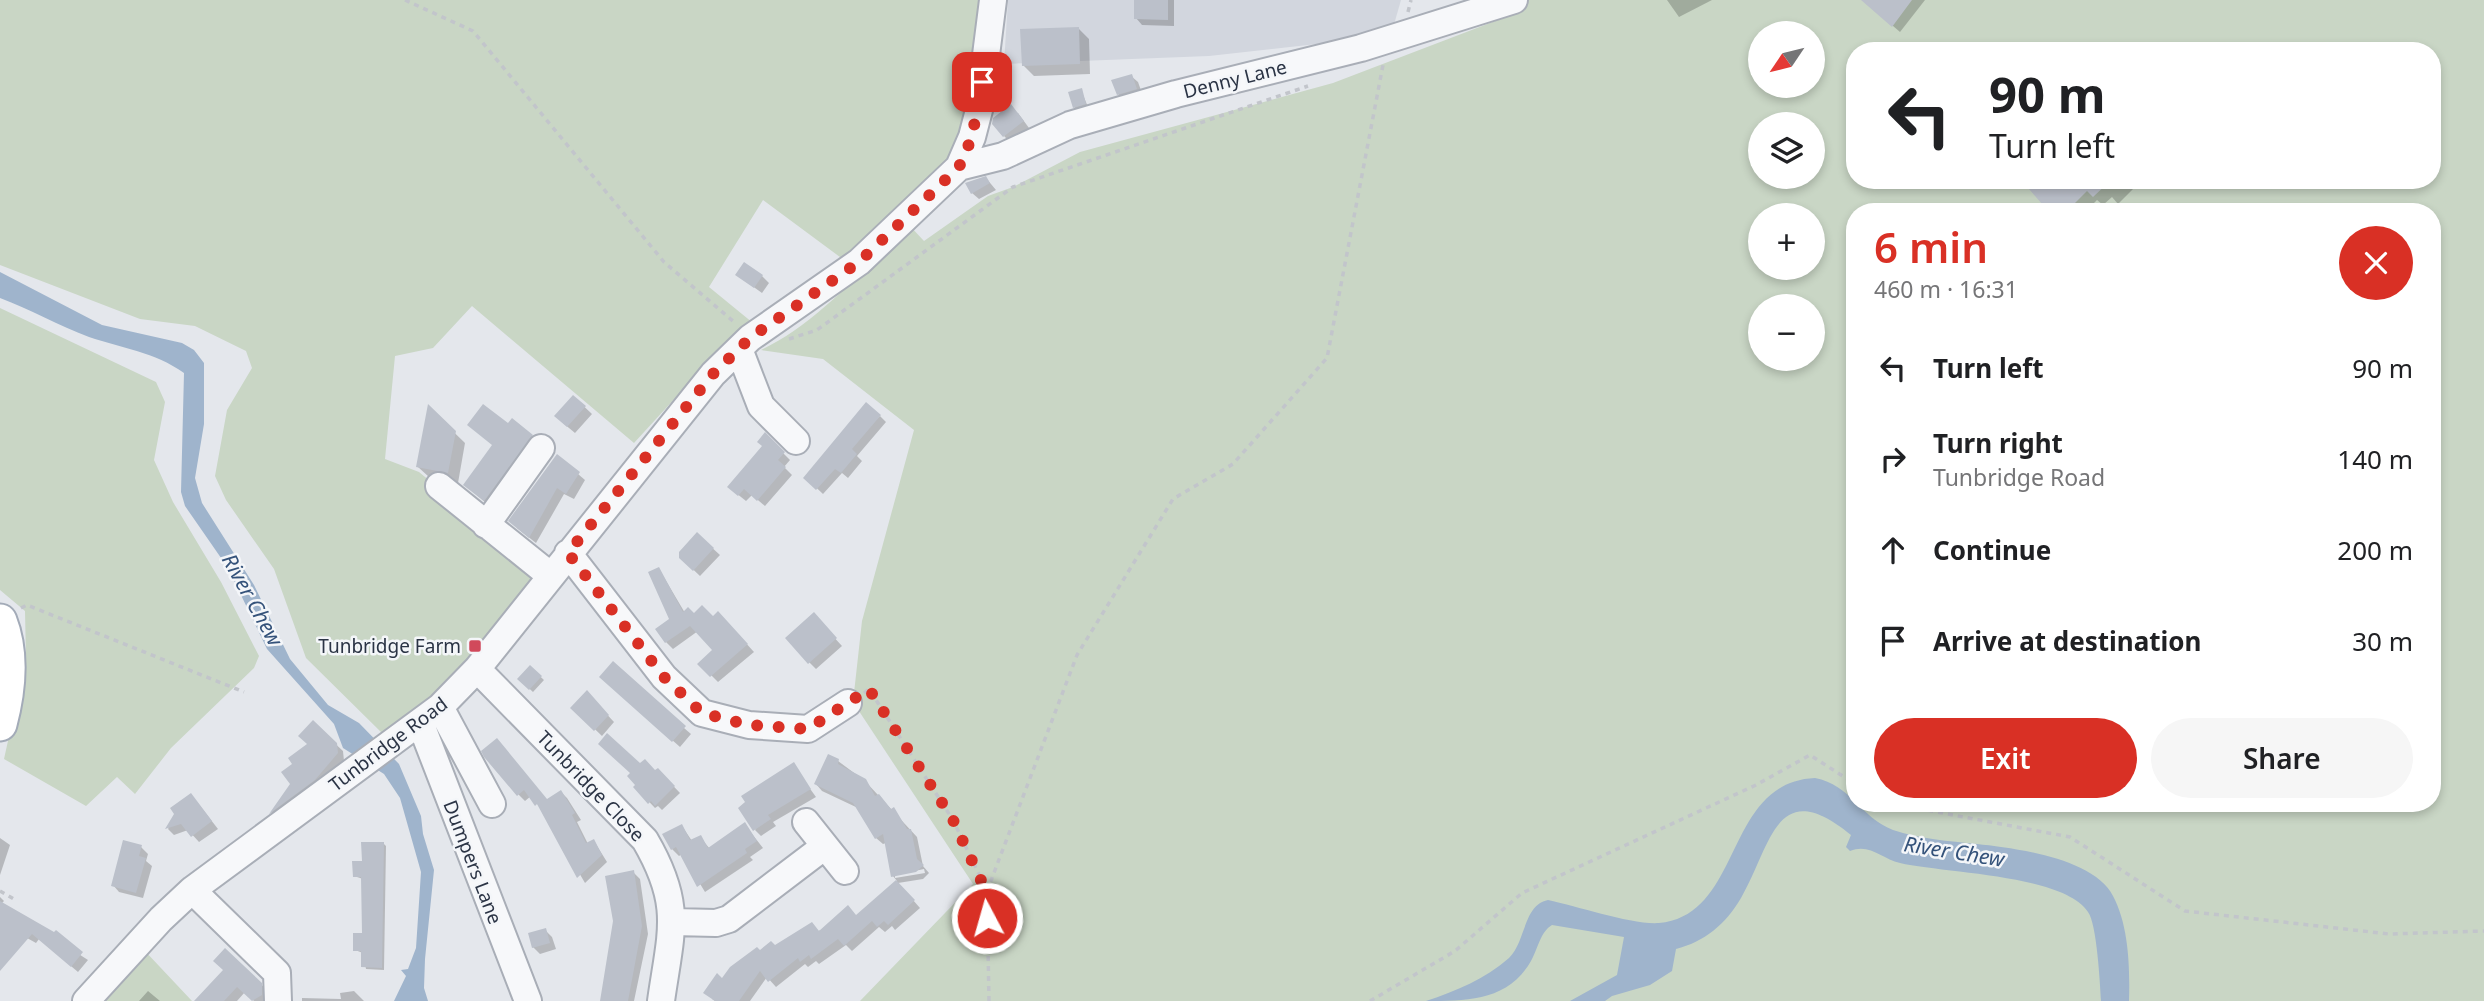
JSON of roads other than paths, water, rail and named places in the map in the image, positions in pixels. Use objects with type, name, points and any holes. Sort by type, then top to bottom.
[{"type":"main road","points":[[0,724],[10,661],[7,640],[9,615]]},
{"type":"street","points":[[959,167],[972,137],[979,110],[993,0]]},
{"type":"street","name":"Denny Lane","points":[[959,167],[1003,156],[1083,121],[1176,93],[1361,48],[1514,0]]},
{"type":"street","name":"Tunbridge Road","points":[[86,1001],[161,919],[192,890],[430,715],[477,669],[671,423],[745,343],[859,262],[959,167]]},
{"type":"street","points":[[745,343],[761,406],[796,441]]},
{"type":"street","points":[[486,525],[541,448]]},
{"type":"street","points":[[439,486],[551,576]]},
{"type":"street","points":[[568,553],[664,677],[702,713],[749,725],[808,729],[848,703]]},
{"type":"street","name":"Tunbridge Close","points":[[477,669],[645,840],[663,872],[673,922],[661,1001]]},
{"type":"street","points":[[430,715],[492,804]]},
{"type":"street","name":"Dumpers Lane","points":[[430,715],[528,1001]]},
{"type":"street","points":[[806,822],[845,871]]},
{"type":"street","points":[[673,922],[716,923],[729,919],[825,846]]},
{"type":"street","points":[[192,890],[277,973],[278,1001]]},
{"type":"water","name":"River Chew","points":[[0,272],[102,325],[182,343],[194,350],[204,363],[204,424],[195,478],[202,503],[254,585],[290,659],[328,705],[359,723],[399,764],[421,816],[423,834],[434,870],[425,959],[424,988],[428,1001],[394,1001],[406,976],[401,970],[408,969],[416,948],[421,872],[400,798],[384,774],[343,748],[334,724],[267,649],[228,568],[185,506],[181,492],[184,373],[161,360],[89,337],[0,298]]},
{"type":"water","name":"River Chew","points":[[1815,778],[1846,793],[1846,812],[1867,812],[1893,830],[1924,838],[2031,852],[2052,857],[2089,872],[2103,883],[2113,896],[2122,920],[2129,961],[2129,1001],[2101,1001],[2094,929],[2088,912],[2074,899],[2028,882],[1900,863],[1864,849],[1850,851],[1846,847],[1851,835],[1826,818],[1807,812],[1791,814],[1780,823],[1741,898],[1728,916],[1705,937],[1676,949],[1672,971],[1650,985],[1612,996],[1605,1001],[1570,1001],[1617,975],[1624,937],[1552,925],[1542,936],[1522,974],[1511,984],[1485,996],[1471,999],[1426,1001],[1470,984],[1509,958],[1519,943],[1529,916],[1540,903],[1548,900],[1648,923],[1659,923],[1686,915],[1706,898],[1764,801],[1785,785]]},
{"type":"place","name":"Tunbridge Farm","points":[[475,646]]}]
